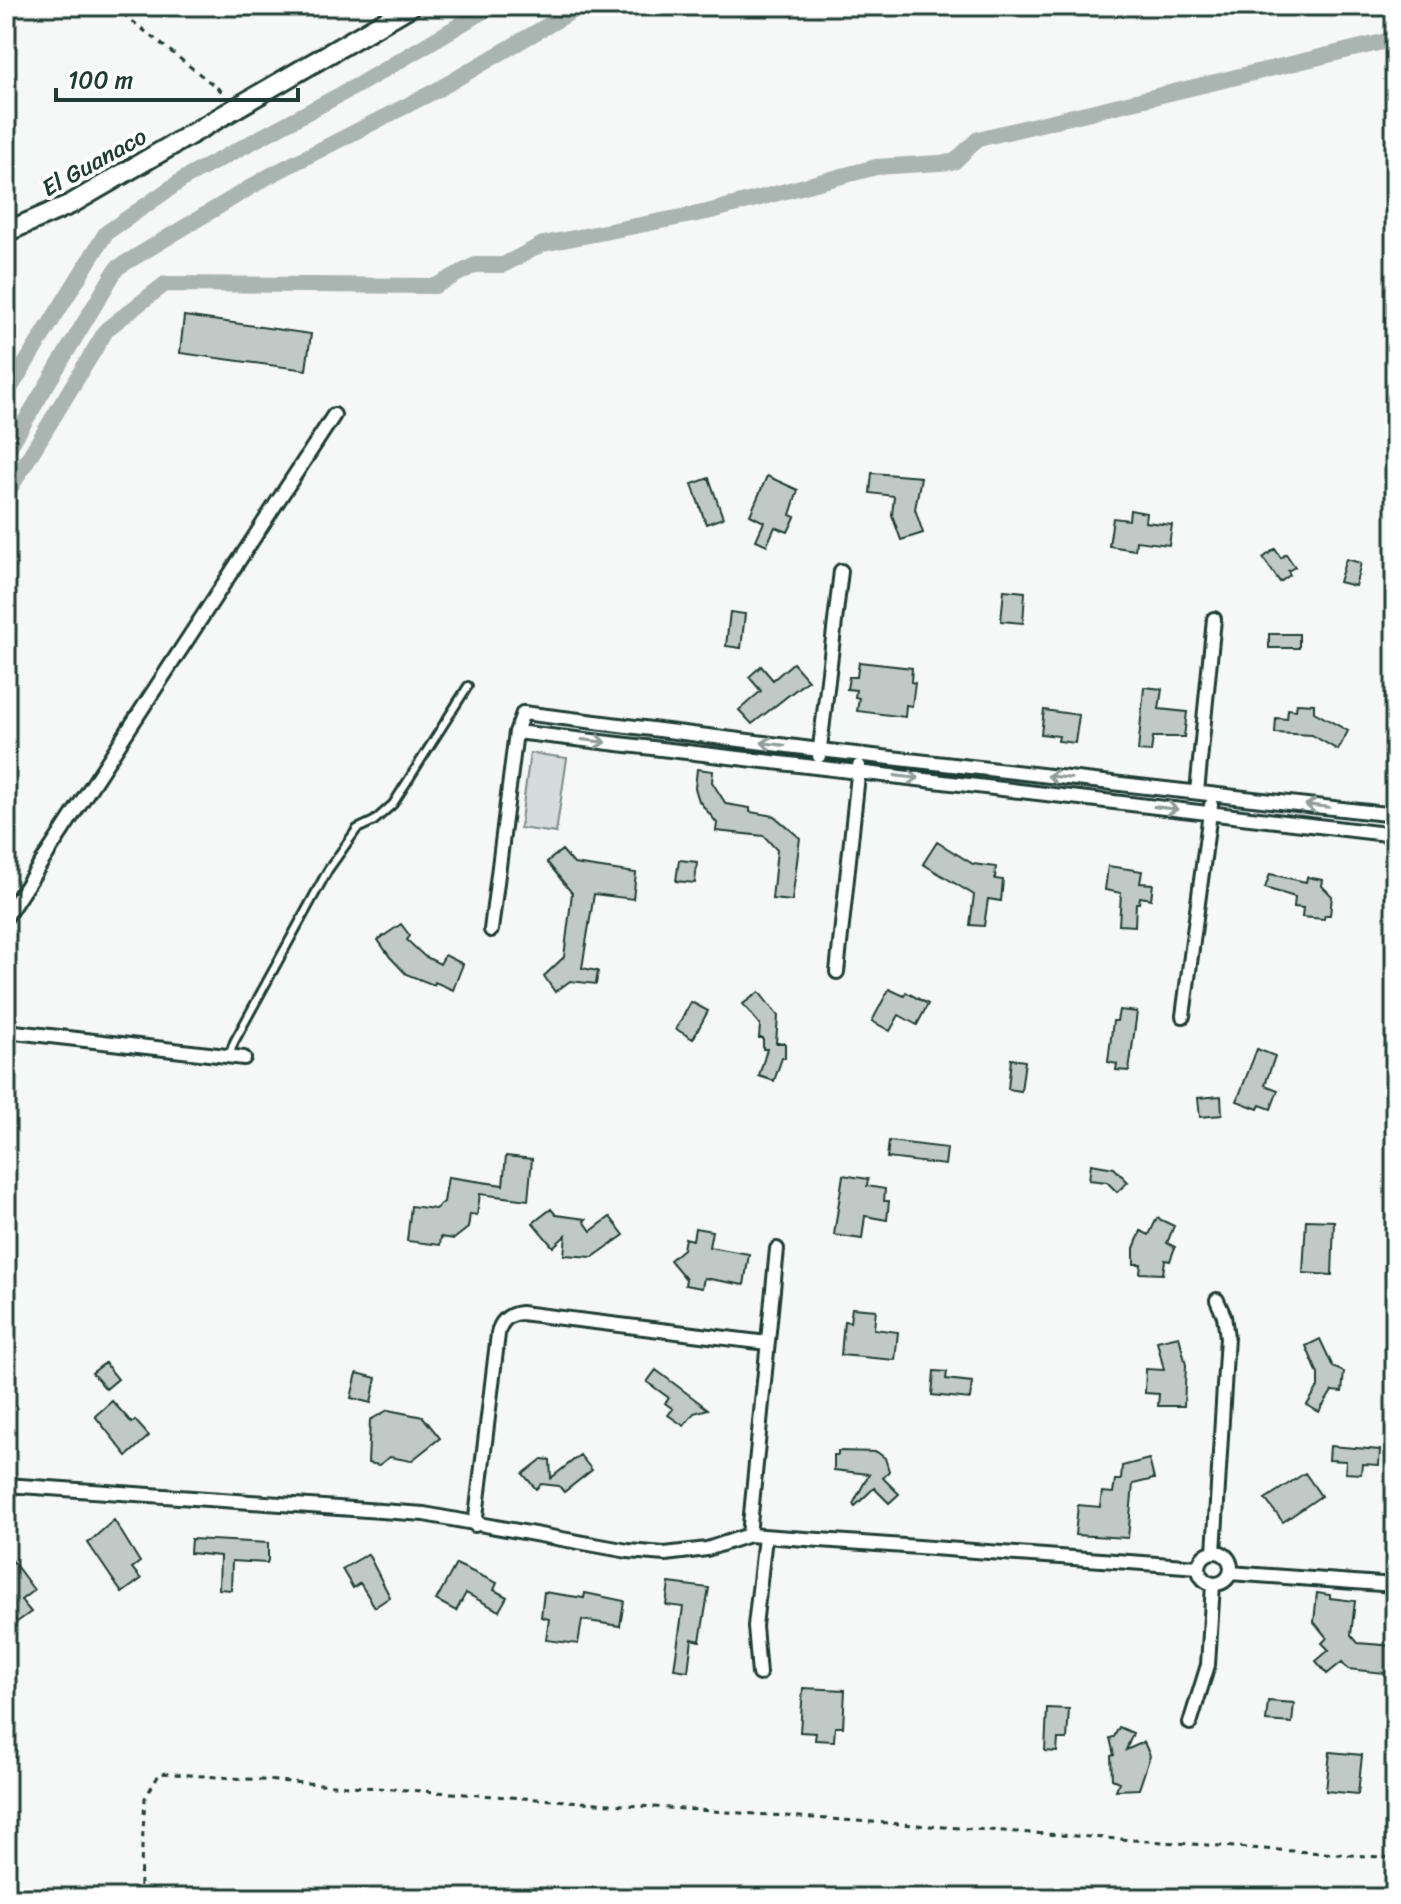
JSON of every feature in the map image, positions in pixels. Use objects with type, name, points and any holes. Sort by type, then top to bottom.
[{"type":"main road","name":"El Guanaco","points":[[6,232],[71,204],[411,6]]},
{"type":"street","points":[[6,917],[334,415]]},
{"type":"street","points":[[818,767],[841,571]]},
{"type":"street","points":[[1197,792],[1214,619]]},
{"type":"street","points":[[491,930],[516,732],[523,713],[861,755],[1395,815]]},
{"type":"street","points":[[516,732],[1395,835]]},
{"type":"street","points":[[837,972],[861,755]]},
{"type":"street","points":[[1183,1016],[1212,794]]},
{"type":"street","points":[[6,1031],[244,1058]]},
{"type":"street","points":[[749,1535],[777,1249]]},
{"type":"street","points":[[1214,1552],[1227,1337],[1224,1316],[1217,1300]]},
{"type":"street","points":[[475,1525],[498,1334],[507,1318],[521,1313],[767,1343]]},
{"type":"street","points":[[6,1485],[424,1514],[628,1551],[665,1554],[707,1549],[749,1535],[1199,1567]]},
{"type":"street","points":[[759,1674],[755,1626],[765,1537]]},
{"type":"street","points":[[1214,1552],[1227,1558],[1230,1573],[1224,1581],[1213,1584],[1204,1580],[1199,1567],[1205,1556],[1214,1552]]},
{"type":"street","points":[[1230,1573],[1395,1585]]},
{"type":"street","points":[[1190,1723],[1208,1665],[1213,1584]]},
{"type":"lane","points":[[229,1056],[328,870],[357,829],[374,821],[393,804],[468,686]]},
{"type":"path","points":[[113,6],[241,106]]},
{"type":"path","points":[[139,1898],[145,1798],[160,1773],[1395,1858]]},
{"type":"shaded area","points":[[530,753],[567,758],[556,833],[520,828]]},
{"type":"building","points":[[184,316],[311,334],[306,370],[180,353]]},
{"type":"building","points":[[872,473],[921,477],[915,509],[923,533],[901,540],[892,515],[894,496],[870,493]]},
{"type":"building","points":[[767,476],[798,490],[790,515],[795,517],[788,532],[775,527],[767,545],[756,540],[764,522],[750,515]]},
{"type":"building","points":[[709,478],[723,518],[706,524],[692,484]]},
{"type":"building","points":[[1130,510],[1146,513],[1145,522],[1172,525],[1169,545],[1136,541],[1135,550],[1109,546],[1113,518],[1129,520]]},
{"type":"building","points":[[1275,549],[1281,558],[1286,554],[1295,567],[1280,582],[1263,558]]},
{"type":"building","points":[[1346,559],[1361,563],[1355,586],[1339,582]]},
{"type":"building","points":[[1004,590],[1025,592],[1023,623],[1001,621]]},
{"type":"building","points":[[730,612],[745,614],[741,648],[726,646]]},
{"type":"building","points":[[1269,634],[1299,634],[1299,648],[1269,648]]},
{"type":"building","points":[[859,662],[912,668],[911,682],[915,683],[912,706],[906,705],[905,717],[857,711],[859,698],[855,697],[856,690],[847,689],[849,677],[857,677]]},
{"type":"building","points":[[793,663],[808,680],[752,724],[739,710],[761,691],[749,677],[761,666],[773,680]]},
{"type":"building","points":[[1144,687],[1162,689],[1159,709],[1187,712],[1184,737],[1153,737],[1151,752],[1138,751]]},
{"type":"building","points":[[1297,703],[1314,704],[1314,712],[1348,731],[1338,750],[1312,735],[1275,733],[1276,718],[1287,719],[1288,709],[1296,710]]},
{"type":"building","points":[[1044,710],[1079,715],[1075,743],[1058,741],[1059,736],[1041,734]]},
{"type":"building","points":[[697,769],[713,771],[712,782],[726,804],[774,816],[800,838],[792,901],[772,899],[777,850],[764,836],[716,831],[717,823],[699,801],[695,788]]},
{"type":"building","points":[[937,842],[973,864],[996,867],[995,879],[1003,880],[1001,901],[988,899],[984,926],[970,925],[974,895],[923,864]]},
{"type":"building","points":[[562,850],[574,864],[636,873],[633,899],[594,894],[582,968],[598,971],[596,984],[570,981],[555,992],[544,976],[564,957],[572,893],[547,862]]},
{"type":"building","points":[[679,860],[697,862],[695,883],[676,881]]},
{"type":"building","points":[[1108,866],[1142,871],[1140,883],[1153,884],[1151,899],[1140,897],[1139,903],[1136,903],[1135,926],[1119,925],[1121,893],[1105,890]]},
{"type":"building","points":[[1270,874],[1306,882],[1307,877],[1323,880],[1322,886],[1332,896],[1330,915],[1325,915],[1324,919],[1302,917],[1303,908],[1294,907],[1295,897],[1265,888]]},
{"type":"building","points":[[401,924],[410,936],[407,940],[424,956],[440,964],[445,955],[463,964],[453,990],[406,974],[390,957],[378,940]]},
{"type":"building","points":[[889,989],[904,996],[906,992],[928,1004],[917,1025],[899,1015],[890,1031],[872,1021]]},
{"type":"building","points":[[759,992],[778,1016],[776,1043],[785,1043],[785,1058],[782,1058],[774,1081],[759,1076],[767,1049],[763,1049],[763,1038],[759,1038],[760,1025],[743,1004]]},
{"type":"building","points":[[691,1002],[708,1011],[693,1039],[676,1029]]},
{"type":"building","points":[[1119,1010],[1137,1012],[1129,1071],[1116,1070],[1117,1064],[1108,1062],[1113,1021],[1117,1021]]},
{"type":"building","points":[[1257,1049],[1275,1056],[1265,1085],[1278,1090],[1271,1109],[1260,1105],[1258,1109],[1237,1101]]},
{"type":"building","points":[[1011,1059],[1025,1061],[1021,1091],[1008,1089]]},
{"type":"building","points":[[1221,1096],[1222,1115],[1200,1117],[1198,1098]]},
{"type":"building","points":[[889,1141],[947,1148],[945,1165],[887,1158]]},
{"type":"building","points":[[506,1156],[532,1159],[528,1200],[480,1194],[477,1215],[470,1214],[468,1228],[454,1239],[441,1237],[440,1245],[407,1241],[411,1206],[435,1209],[444,1202],[448,1177],[503,1185]]},
{"type":"building","points":[[1091,1164],[1114,1168],[1128,1182],[1117,1192],[1107,1182],[1089,1180]]},
{"type":"building","points":[[843,1175],[868,1179],[867,1186],[885,1189],[884,1201],[889,1201],[887,1220],[865,1216],[862,1239],[834,1235]]},
{"type":"building","points":[[551,1209],[556,1215],[586,1219],[584,1221],[591,1231],[610,1217],[624,1235],[593,1257],[564,1255],[566,1235],[553,1247],[533,1223]]},
{"type":"building","points":[[1157,1218],[1174,1226],[1167,1243],[1175,1247],[1170,1261],[1165,1260],[1163,1274],[1140,1273],[1141,1264],[1134,1264],[1134,1248],[1141,1231],[1149,1235]]},
{"type":"building","points":[[1306,1220],[1334,1221],[1332,1275],[1303,1273]]},
{"type":"building","points":[[695,1228],[712,1231],[709,1247],[749,1254],[744,1285],[704,1278],[702,1288],[685,1285],[686,1279],[670,1260],[683,1249],[685,1238],[693,1240]]},
{"type":"building","points":[[852,1308],[876,1310],[874,1329],[898,1332],[895,1360],[841,1355],[844,1321],[850,1322]]},
{"type":"building","points":[[1179,1336],[1186,1365],[1184,1406],[1158,1406],[1159,1394],[1145,1393],[1146,1369],[1164,1370],[1157,1341]]},
{"type":"building","points":[[1320,1339],[1333,1367],[1344,1372],[1342,1392],[1332,1391],[1319,1412],[1307,1405],[1318,1387],[1318,1374],[1306,1346]]},
{"type":"building","points":[[105,1363],[118,1379],[106,1389],[92,1373]]},
{"type":"building","points":[[656,1370],[708,1409],[694,1413],[684,1426],[668,1415],[673,1409],[665,1403],[669,1398],[647,1382]]},
{"type":"building","points":[[934,1371],[947,1372],[946,1379],[972,1382],[970,1399],[932,1395]]},
{"type":"building","points":[[357,1373],[376,1378],[371,1403],[351,1398]]},
{"type":"building","points":[[112,1401],[149,1436],[127,1456],[95,1416]]},
{"type":"building","points":[[388,1410],[423,1417],[440,1438],[411,1461],[390,1457],[379,1465],[368,1463],[370,1420]]},
{"type":"building","points":[[1330,1446],[1380,1450],[1379,1465],[1362,1464],[1361,1474],[1345,1473],[1346,1461],[1329,1460]]},
{"type":"building","points":[[838,1451],[877,1452],[885,1458],[889,1471],[883,1478],[899,1494],[889,1503],[874,1488],[855,1506],[853,1504],[869,1474],[834,1470],[834,1455],[838,1455]]},
{"type":"building","points":[[580,1455],[592,1470],[564,1492],[559,1486],[541,1484],[536,1489],[523,1474],[542,1459],[550,1460],[551,1478]]},
{"type":"building","points":[[1149,1459],[1154,1479],[1133,1484],[1128,1538],[1075,1535],[1078,1505],[1100,1507],[1102,1492],[1113,1493],[1115,1480],[1121,1480],[1122,1466]]},
{"type":"building","points":[[1305,1473],[1321,1496],[1283,1522],[1265,1499]]},
{"type":"building","points":[[114,1520],[140,1562],[132,1568],[141,1579],[122,1593],[88,1543]]},
{"type":"building","points":[[191,1539],[268,1543],[268,1560],[267,1563],[232,1561],[231,1590],[219,1589],[220,1556],[190,1553]]},
{"type":"building","points":[[6,1552],[34,1590],[21,1600],[31,1612],[17,1622],[6,1608]]},
{"type":"building","points":[[368,1554],[390,1597],[375,1607],[360,1583],[353,1588],[342,1569]]},
{"type":"building","points":[[456,1564],[497,1583],[494,1590],[507,1597],[499,1611],[466,1593],[456,1611],[436,1600]]},
{"type":"building","points":[[669,1583],[709,1588],[700,1641],[692,1639],[688,1671],[674,1669],[683,1607],[666,1605]]},
{"type":"building","points":[[544,1592],[584,1598],[585,1593],[624,1601],[620,1626],[582,1620],[578,1644],[546,1640],[549,1619],[541,1617]]},
{"type":"building","points":[[1317,1593],[1355,1601],[1351,1635],[1358,1643],[1395,1646],[1393,1674],[1348,1669],[1342,1662],[1327,1674],[1316,1661],[1329,1650],[1322,1643],[1327,1638],[1314,1622]]},
{"type":"building","points":[[803,1688],[845,1690],[843,1727],[835,1727],[834,1741],[815,1740],[816,1733],[800,1732]]},
{"type":"building","points":[[1268,1701],[1294,1703],[1292,1723],[1266,1721]]},
{"type":"building","points":[[1047,1708],[1069,1709],[1067,1739],[1058,1739],[1057,1752],[1045,1751]]},
{"type":"building","points":[[1119,1727],[1133,1733],[1126,1750],[1144,1742],[1150,1756],[1139,1789],[1116,1790],[1119,1782],[1112,1779],[1111,1756],[1114,1755],[1110,1738],[1114,1737]]},
{"type":"building","points":[[1330,1752],[1362,1755],[1358,1794],[1326,1791]]},
{"type":"waterway","points":[[6,395],[106,233],[185,178],[360,84],[492,6]]},
{"type":"waterway","points":[[6,453],[117,268],[269,176],[437,90],[581,6]]},
{"type":"waterway","points":[[6,495],[107,329],[165,284],[435,286],[475,265],[503,265],[543,244],[707,212],[876,167],[954,162],[978,139],[1395,39]]}]
